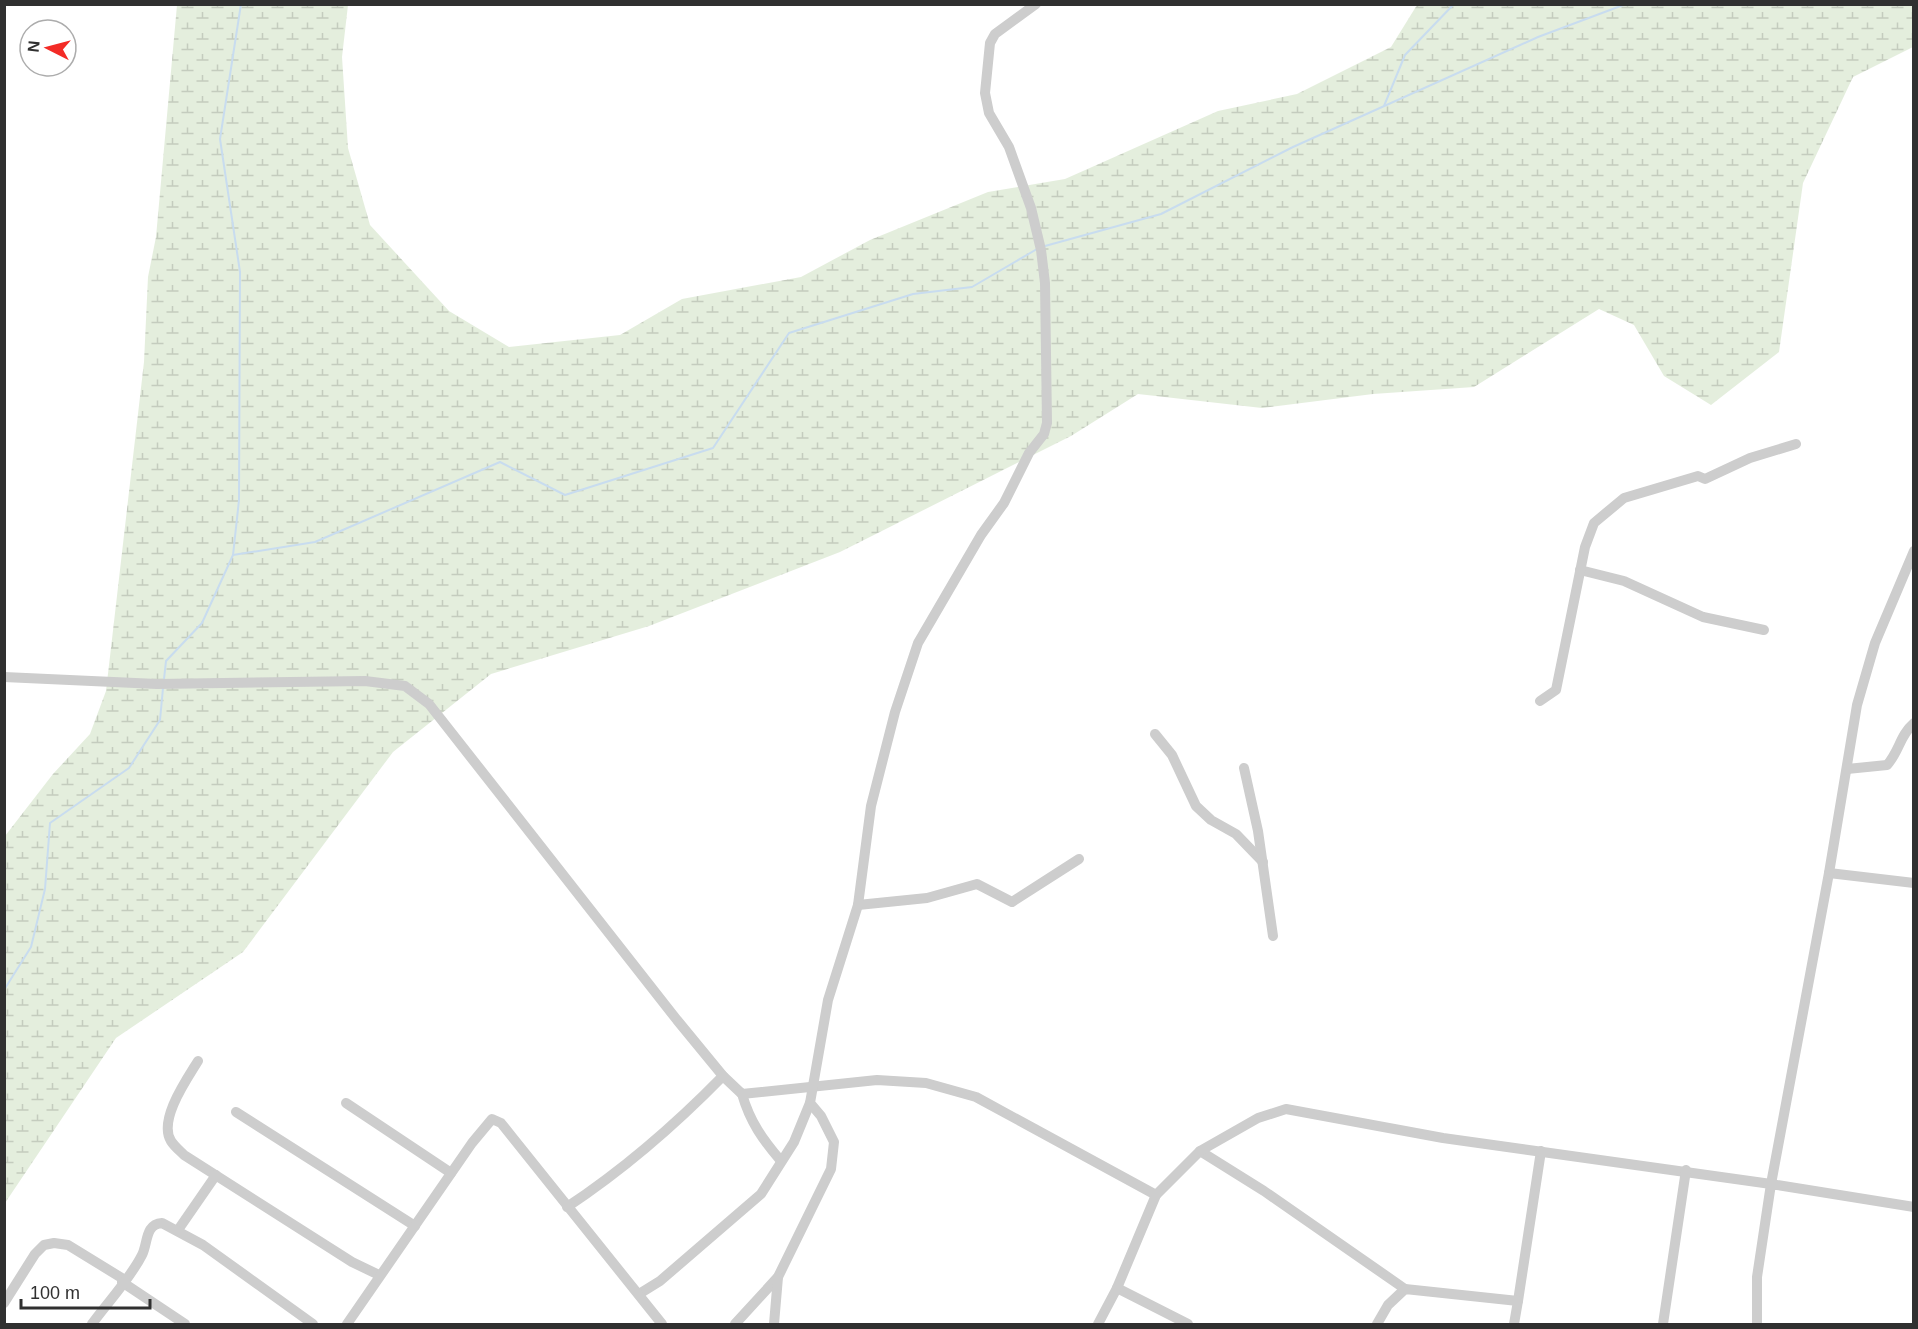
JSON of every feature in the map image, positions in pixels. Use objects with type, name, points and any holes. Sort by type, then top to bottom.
[{"type":"street","points":[[639,1294],[660,1281],[761,1194],[794,1142],[810,1103],[828,1000],[858,905],[871,806],[895,712],[918,643],[981,535],[1004,503],[1029,453],[1044,434],[1047,423],[1046,283],[1041,249],[1031,208],[1009,147],[989,113],[985,93],[990,43],[995,34],[1036,4]]},
{"type":"street","points":[[1540,701],[1556,690],[1580,570],[1594,523],[1624,498],[1698,476],[1705,479],[1750,458],[1796,444]]},
{"type":"street","points":[[1757,1324],[1757,1277],[1771,1184],[1829,873],[1857,705],[1875,643],[1914,551]]},
{"type":"street","points":[[1580,570],[1624,581],[1703,617],[1764,630]]},
{"type":"street","points":[[4,677],[157,684],[365,681],[405,686],[420,695],[723,1076],[742,1094],[748,1117],[761,1138],[781,1161]]},
{"type":"street","points":[[1847,769],[1887,765],[1897,753],[1903,734],[1914,723]]},
{"type":"street","points":[[1155,734],[1172,755],[1196,806],[1211,820],[1236,834],[1263,862]]},
{"type":"street","points":[[1244,768],[1263,862],[1273,936]]},
{"type":"street","points":[[858,905],[927,898],[977,884],[1012,902],[1079,859]]},
{"type":"street","points":[[1829,873],[1914,883]]},
{"type":"street","points":[[198,1061],[178,1094],[168,1125],[170,1140],[184,1155],[352,1262],[379,1275]]},
{"type":"street","points":[[567,1207],[602,1184],[694,1106],[723,1076]]},
{"type":"street","points":[[742,1094],[877,1080],[926,1083],[976,1096],[1156,1195]]},
{"type":"street","points":[[346,1103],[451,1173]]},
{"type":"street","points":[[735,1324],[778,1277],[831,1169],[834,1142],[821,1116],[810,1103]]},
{"type":"street","points":[[1098,1324],[1118,1288],[1156,1195],[1200,1151],[1258,1118],[1286,1109],[1443,1138],[1686,1170],[1914,1207]]},
{"type":"street","points":[[236,1112],[415,1226]]},
{"type":"street","points":[[347,1324],[451,1173],[492,1119],[501,1123],[662,1324]]},
{"type":"street","points":[[1200,1151],[1264,1191],[1406,1289],[1518,1302]]},
{"type":"street","points":[[1514,1324],[1542,1151]]},
{"type":"street","points":[[1663,1324],[1686,1170]]},
{"type":"street","points":[[178,1230],[216,1175]]},
{"type":"street","points":[[92,1324],[141,1255],[150,1228],[155,1223],[162,1223],[203,1245],[313,1324]]},
{"type":"street","points":[[4,1303],[35,1254],[44,1245],[54,1243],[68,1245],[185,1324]]},
{"type":"street","points":[[774,1324],[778,1277]]},
{"type":"street","points":[[1118,1288],[1188,1324]]},
{"type":"street","points":[[1377,1324],[1388,1305],[1406,1289]]},
{"type":"green space","points":[[177,5],[348,5],[342,57],[348,148],[370,225],[449,311],[509,347],[620,335],[682,299],[801,277],[870,240],[988,192],[1065,179],[1218,111],[1297,94],[1391,47],[1417,5],[1913,5],[1913,47],[1853,77],[1803,183],[1779,352],[1711,405],[1664,376],[1634,325],[1599,309],[1474,387],[1373,394],[1262,408],[1138,394],[1071,436],[840,552],[649,626],[491,674],[393,752],[243,952],[116,1038],[5,1203],[5,836],[53,774],[90,734],[106,691],[144,362],[148,277],[156,237]]},
{"type":"waterway","points":[[164,679],[166,661],[202,623],[233,555],[239,500],[240,272],[220,139],[241,4]]},
{"type":"waterway","points":[[1384,106],[1405,55],[1454,4]]},
{"type":"waterway","points":[[1045,246],[1161,214],[1293,147],[1538,37],[1626,4]]},
{"type":"waterway","points":[[233,555],[315,542],[500,462],[565,495],[713,448],[789,333],[913,294],[972,287],[1037,249]]},
{"type":"waterway","points":[[4,990],[31,947],[45,889],[50,823],[129,768],[160,720],[163,688]]}]
